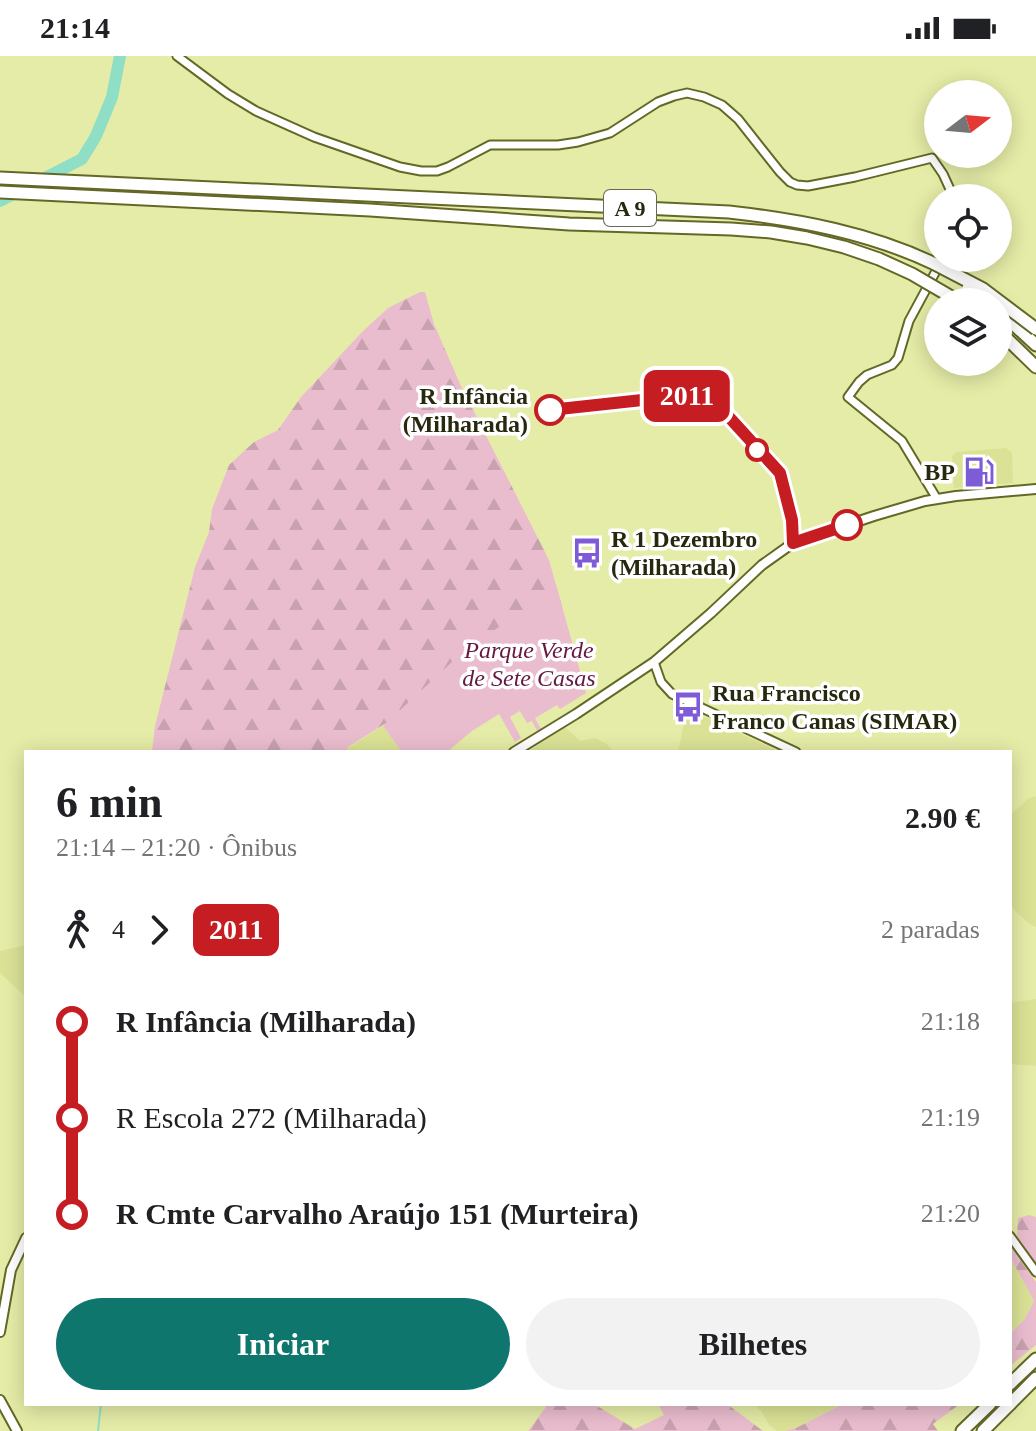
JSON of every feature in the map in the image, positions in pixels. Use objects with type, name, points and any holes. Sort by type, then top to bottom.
[{"type":"highway","name":"A 9","points":[[0,178],[729,212],[810,223],[924,256]]},
{"type":"highway","name":"A 9","points":[[0,192],[370,210],[569,224],[771,232],[844,247],[879,259],[936,288]]},
{"type":"highway","name":"A 9","points":[[952,272],[971,288]]},
{"type":"highway","points":[[956,272],[1036,329]]},
{"type":"highway","points":[[1012,323],[1036,344]]},
{"type":"highway","points":[[1012,343],[1036,367]]},
{"type":"highway","points":[[1012,1382],[1036,1359]]},
{"type":"highway","points":[[1012,1402],[1036,1378]]},
{"type":"highway","points":[[962,1431],[988,1406]]},
{"type":"highway","points":[[983,1431],[1008,1406]]},
{"type":"main road","points":[[517,750],[654,662],[762,565],[793,543],[937,499],[1036,489]]},
{"type":"main road","points":[[0,1332],[11,1270],[24,1242]]},
{"type":"main road","points":[[0,1400],[17,1431]]},
{"type":"street","points":[[177,56],[256,111],[314,137],[400,167],[421,171],[448,167],[490,145],[558,145],[610,133],[658,102],[687,93],[722,105],[738,119],[780,172],[797,185],[808,186],[855,177],[932,158],[948,184]]},
{"type":"street","points":[[934,272],[909,321],[898,358],[892,365],[867,375],[848,397],[902,441],[937,499]]},
{"type":"street","points":[[654,662],[661,682],[672,694],[792,750]]},
{"type":"street","points":[[1012,1239],[1036,1272]]},
{"type":"shaded area","points":[[1006,448],[1012,453],[1013,483],[954,488],[952,456],[956,452]]},
{"type":"shaded area","points":[[687,709],[776,750],[678,750]]},
{"type":"shaded area","points":[[383,726],[401,750],[347,750]]},
{"type":"shaded area","points":[[565,727],[580,741],[595,738],[612,750],[530,750]]},
{"type":"shaded area","points":[[1036,796],[1036,927],[1012,906],[1012,813],[1029,798]]},
{"type":"shaded area","points":[[24,945],[24,995],[0,973],[0,951]]},
{"type":"shaded area","points":[[1036,999],[1036,1066],[1012,1064],[1012,1003]]},
{"type":"shaded area","points":[[1012,1261],[1034,1301],[1024,1320],[1012,1332]]},
{"type":"shaded area","points":[[756,1406],[839,1406],[784,1431],[777,1431],[769,1425]]},
{"type":"green space","points":[[425,292],[434,324],[461,386],[549,560],[562,606],[496,663],[383,725],[347,750],[152,750],[155,726],[195,567],[229,465],[254,442],[278,430],[301,397],[388,308]]},
{"type":"green space","name":"Parque Verde de Sete Casas","points":[[557,588],[586,693],[560,709],[557,705],[535,718],[541,729],[537,731],[532,721],[527,723],[520,711],[510,717],[521,738],[515,742],[499,714],[449,750],[401,750],[383,726],[466,649]]},
{"type":"green space","points":[[1036,1217],[1036,1264],[1017,1237],[1018,1218]]},
{"type":"green space","points":[[1012,1249],[1036,1282],[1036,1345],[1012,1364],[1012,1332],[1024,1320],[1034,1301],[1012,1261]]},
{"type":"green space","points":[[597,1406],[635,1429],[664,1415],[659,1406],[730,1406],[763,1431],[528,1431],[546,1407]]},
{"type":"green space","points":[[839,1406],[957,1406],[933,1424],[938,1431],[784,1431]]},
{"type":"waterway","points":[[0,201],[82,159],[96,136],[112,97],[120,56]]},
{"type":"waterway","points":[[98,1431],[101,1406]]},
{"type":"bus line","name":"2011","points":[[550,410],[707,393],[780,473],[792,520],[793,543],[847,525]]},
{"type":"place","name":"R Infância (Milharada)","points":[[550,410]]},
{"type":"place","name":"BP","points":[[979,472]]},
{"type":"place","name":"R 1 Dezembro (Milharada)","points":[[587,553]]},
{"type":"place","name":"Rua Francisco Franco Canas (SIMAR)","points":[[688,707]]}]
